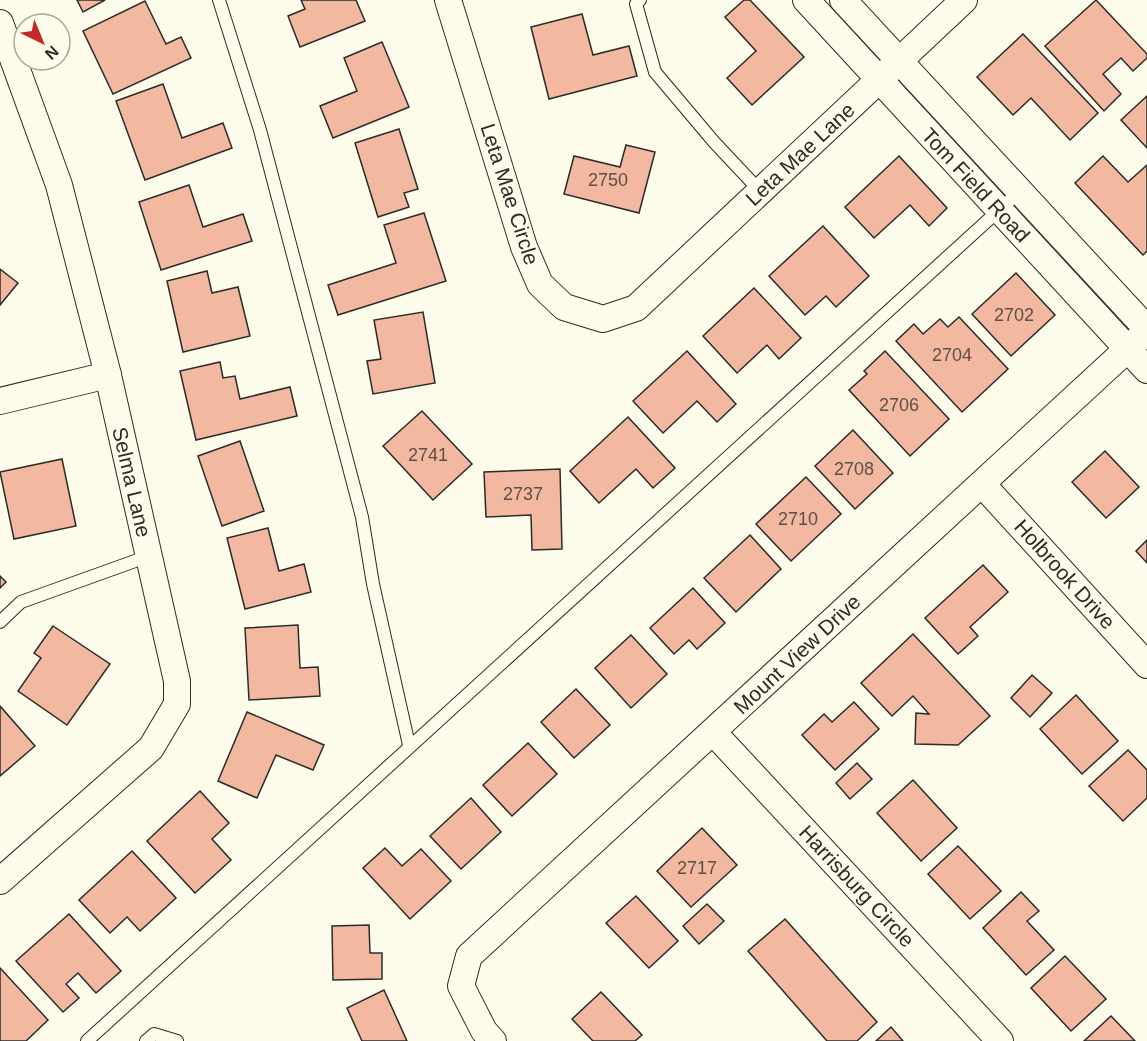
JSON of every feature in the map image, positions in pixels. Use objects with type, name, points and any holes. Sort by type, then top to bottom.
[{"type":"street","name":"Leta Mae Circle","points":[[448,0],[524,247],[540,285],[564,307],[603,319],[636,308]]},
{"type":"street","name":"Tom Field Road","points":[[806,0],[1147,370]]},
{"type":"street","name":"Tom Field Road","points":[[843,0],[1147,330]]},
{"type":"street","name":"Leta Mae Lane","points":[[636,308],[964,0]]},
{"type":"street","name":"Selma Lane","points":[[0,23],[59,185],[108,375],[177,681],[177,704],[151,748],[0,881]]},
{"type":"street","name":"Mount View Drive","points":[[493,1041],[484,1031],[461,986],[469,956],[1147,330]]},
{"type":"street","points":[[0,401],[108,375]]},
{"type":"street","name":"Holbrook Drive","points":[[982,484],[1147,665]]},
{"type":"street","name":"Harrisburg Circle","points":[[713,732],[1000,1041]]},
{"type":"lane","points":[[219,0],[260,130],[362,517],[373,584],[409,745]]},
{"type":"lane","points":[[640,0],[636,4],[655,72],[714,142],[760,191]]},
{"type":"lane","points":[[87,1041],[409,745],[1020,191]]},
{"type":"lane","points":[[0,622],[21,602],[149,556]]},
{"type":"lane","points":[[150,1038],[177,1041]]},
{"type":"building","points":[[77,0],[105,0],[83,12]]},
{"type":"building","points":[[301,0],[356,0],[365,21],[300,47],[288,16],[305,9]]},
{"type":"building","points":[[744,0],[750,0],[804,57],[752,105],[727,78],[756,51],[725,17]]},
{"type":"building","points":[[1096,0],[1147,54],[1147,58],[1133,71],[1121,58],[1103,74],[1121,94],[1104,111],[1045,46]]},
{"type":"building","points":[[145,1],[166,44],[181,37],[191,58],[113,94],[83,31]]},
{"type":"building","points":[[582,14],[593,55],[629,46],[637,76],[549,99],[531,27]]},
{"type":"building","points":[[1023,34],[1098,113],[1070,140],[1031,98],[1013,115],[977,77]]},
{"type":"building","points":[[382,42],[409,107],[333,138],[320,106],[357,91],[344,58]]},
{"type":"building","points":[[163,84],[182,138],[223,123],[232,148],[145,180],[116,101]]},
{"type":"building","points":[[1147,96],[1147,148],[1121,120]]},
{"type":"building","points":[[399,129],[418,189],[404,193],[409,207],[378,217],[355,143]]},
{"type":"building","points":[[626,145],[655,152],[639,213],[564,194],[574,156],[620,167]]},
{"type":"building","points":[[899,156],[947,208],[929,226],[910,205],[874,238],[845,207]]},
{"type":"building","points":[[1103,156],[1128,182],[1147,165],[1147,251],[1143,255],[1075,183]]},
{"type":"building","points":[[189,185],[203,227],[243,214],[252,241],[161,270],[139,202]]},
{"type":"building","points":[[424,213],[446,281],[338,315],[328,285],[396,263],[384,225]]},
{"type":"building","points":[[823,226],[869,276],[836,307],[826,296],[805,315],[769,276]]},
{"type":"building","points":[[0,269],[18,283],[0,305]]},
{"type":"building","points":[[207,271],[212,293],[238,287],[250,336],[183,352],[167,281]]},
{"type":"building","points":[[1016,273],[1055,315],[1011,356],[972,314]]},
{"type":"building","points":[[754,288],[801,338],[779,359],[767,345],[737,373],[703,336]]},
{"type":"building","points":[[423,312],[435,383],[373,394],[367,361],[381,359],[374,320]]},
{"type":"building","points":[[959,317],[1008,369],[962,412],[896,341],[914,324],[923,334],[940,319],[948,327]]},
{"type":"building","points":[[687,351],[736,404],[717,422],[697,401],[663,433],[633,401]]},
{"type":"building","points":[[885,351],[949,419],[910,456],[849,390],[867,374],[864,371]]},
{"type":"building","points":[[220,362],[223,378],[235,376],[240,399],[290,387],[297,416],[196,440],[180,371]]},
{"type":"building","points":[[422,411],[472,464],[433,500],[383,446]]},
{"type":"building","points":[[628,417],[675,468],[653,488],[636,469],[599,503],[570,471]]},
{"type":"building","points":[[853,430],[893,473],[855,509],[815,466]]},
{"type":"building","points":[[240,441],[264,511],[222,526],[198,456]]},
{"type":"building","points":[[1105,451],[1139,487],[1106,518],[1072,482]]},
{"type":"building","points":[[62,459],[76,526],[14,539],[0,472]]},
{"type":"building","points":[[560,469],[562,549],[532,550],[531,515],[486,517],[484,472]]},
{"type":"building","points":[[806,477],[841,514],[791,561],[756,524]]},
{"type":"building","points":[[268,528],[279,571],[304,564],[311,592],[245,609],[227,538]]},
{"type":"building","points":[[750,535],[781,569],[736,612],[704,578]]},
{"type":"building","points":[[1147,540],[1147,563],[1136,551]]},
{"type":"building","points":[[983,565],[1008,592],[970,627],[978,636],[958,654],[925,618]]},
{"type":"building","points":[[0,576],[6,582],[0,588]]},
{"type":"building","points":[[693,588],[725,623],[697,649],[689,640],[674,654],[650,628]]},
{"type":"building","points":[[298,625],[300,668],[318,667],[320,696],[249,700],[245,628]]},
{"type":"building","points":[[53,626],[110,664],[67,725],[18,691],[41,658],[34,653]]},
{"type":"building","points":[[913,634],[990,716],[958,745],[915,744],[916,713],[929,714],[913,696],[892,716],[861,683]]},
{"type":"building","points":[[631,635],[667,674],[631,708],[595,668]]},
{"type":"building","points":[[1032,675],[1052,693],[1030,717],[1011,698]]},
{"type":"building","points":[[576,689],[610,725],[574,758],[541,722]]},
{"type":"building","points":[[1076,695],[1118,741],[1082,774],[1040,729]]},
{"type":"building","points":[[854,702],[879,729],[835,770],[802,735],[824,714],[832,722]]},
{"type":"building","points":[[0,706],[35,746],[0,776]]},
{"type":"building","points":[[247,712],[324,745],[313,770],[276,755],[257,798],[218,781]]},
{"type":"building","points":[[528,743],[557,774],[512,816],[483,785]]},
{"type":"building","points":[[1128,750],[1147,770],[1147,798],[1123,821],[1089,786]]},
{"type":"building","points":[[857,763],[872,779],[850,799],[836,783]]},
{"type":"building","points":[[913,780],[957,828],[921,861],[877,813]]},
{"type":"building","points":[[200,791],[229,823],[212,839],[231,860],[195,893],[147,841]]},
{"type":"building","points":[[471,798],[501,832],[461,869],[430,836]]},
{"type":"building","points":[[702,828],[737,865],[691,907],[657,871]]},
{"type":"building","points":[[958,846],[1001,891],[970,919],[928,874]]},
{"type":"building","points":[[385,848],[402,866],[421,849],[451,881],[410,919],[363,868]]},
{"type":"building","points":[[132,851],[176,898],[140,931],[127,917],[110,933],[79,900]]},
{"type":"building","points":[[1021,892],[1039,911],[1027,921],[1054,950],[1026,975],[983,928]]},
{"type":"building","points":[[636,896],[678,941],[649,968],[606,923]]},
{"type":"building","points":[[707,904],[724,921],[699,944],[683,926]]},
{"type":"building","points":[[69,914],[121,971],[96,993],[78,973],[66,984],[79,998],[63,1012],[16,961]]},
{"type":"building","points":[[785,919],[877,1022],[857,1041],[827,1041],[748,951]]},
{"type":"building","points":[[369,925],[370,953],[382,953],[382,979],[333,980],[332,926]]},
{"type":"building","points":[[1065,956],[1106,999],[1071,1031],[1031,988]]},
{"type":"building","points":[[0,968],[48,1020],[26,1041],[0,1041]]},
{"type":"building","points":[[384,990],[407,1041],[362,1041],[347,1008]]},
{"type":"building","points":[[601,992],[642,1035],[635,1041],[593,1041],[572,1019]]},
{"type":"building","points":[[1111,1016],[1135,1041],[1084,1041]]},
{"type":"building","points":[[891,1027],[903,1041],[876,1041]]}]
